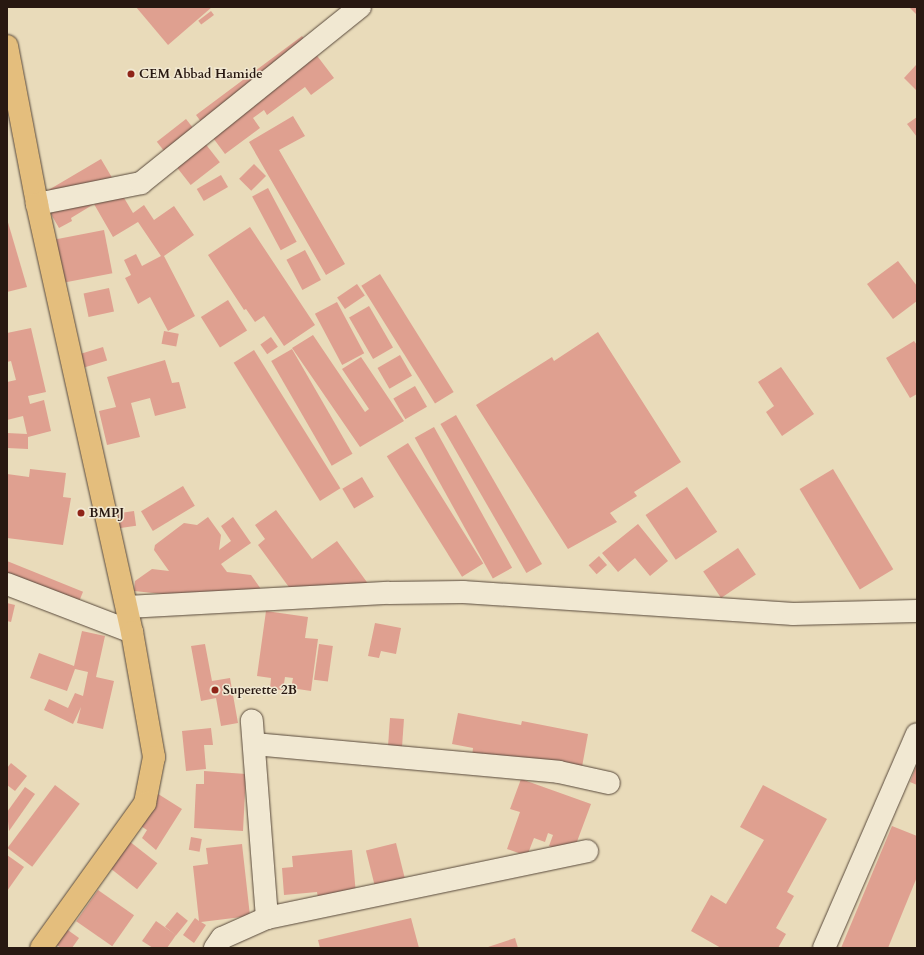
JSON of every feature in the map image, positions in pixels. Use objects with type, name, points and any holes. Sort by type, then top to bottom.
[{"type":"main road","points":[[8,58],[37,204],[127,607],[154,757],[145,803],[41,948]]},
{"type":"street","points":[[37,204],[141,183],[360,7]]},
{"type":"street","points":[[7,584],[132,632]]},
{"type":"street","points":[[127,607],[389,593],[463,592],[793,614],[917,611]]},
{"type":"street","points":[[252,721],[267,918]]},
{"type":"street","points":[[824,948],[917,734]]},
{"type":"street","points":[[254,744],[559,772],[609,783]]},
{"type":"street","points":[[215,948],[222,938],[267,918],[587,852]]},
{"type":"building","points":[[136,7],[212,7],[168,45]]},
{"type":"building","points":[[909,7],[917,7],[917,15]]},
{"type":"building","points":[[211,11],[214,15],[201,25],[198,21]]},
{"type":"building","points":[[302,36],[334,78],[311,95],[305,87],[267,115],[264,110],[253,118],[260,128],[225,154],[196,115]]},
{"type":"building","points":[[916,65],[917,66],[917,91],[904,78]]},
{"type":"building","points":[[293,116],[305,136],[279,150],[345,264],[326,275],[249,142]]},
{"type":"building","points":[[917,117],[917,137],[907,124]]},
{"type":"building","points":[[186,119],[220,162],[191,185],[157,142]]},
{"type":"building","points":[[101,159],[133,213],[144,205],[154,220],[174,206],[194,235],[164,256],[195,316],[168,331],[150,297],[138,304],[125,278],[131,275],[124,260],[136,254],[142,266],[161,256],[138,222],[113,237],[94,204],[71,218],[72,221],[59,228],[40,195]]},
{"type":"building","points":[[254,164],[266,176],[251,191],[239,179]]},
{"type":"building","points":[[221,175],[228,187],[204,201],[197,189]]},
{"type":"building","points":[[268,188],[297,242],[281,250],[252,196]]},
{"type":"building","points":[[7,219],[27,287],[7,292]]},
{"type":"building","points":[[250,227],[315,325],[284,346],[264,316],[255,322],[246,309],[244,310],[208,255]]},
{"type":"building","points":[[104,230],[112,273],[63,283],[55,240]]},
{"type":"building","points":[[305,250],[321,280],[302,290],[286,260]]},
{"type":"building","points":[[898,261],[917,286],[917,301],[893,319],[867,284]]},
{"type":"building","points":[[380,274],[454,392],[435,404],[361,286]]},
{"type":"building","points":[[357,284],[365,296],[345,309],[337,297]]},
{"type":"building","points":[[109,288],[114,311],[89,317],[84,293]]},
{"type":"building","points":[[228,300],[247,331],[220,347],[201,317]]},
{"type":"building","points":[[337,302],[364,353],[342,365],[315,314]]},
{"type":"building","points":[[369,306],[393,348],[373,359],[349,318]]},
{"type":"building","points":[[31,328],[46,392],[28,396],[30,404],[44,400],[51,431],[28,437],[28,449],[7,448],[7,433],[27,434],[23,416],[7,420],[7,382],[16,380],[11,361],[7,362],[7,333]]},
{"type":"building","points":[[164,331],[179,334],[176,347],[162,344]]},
{"type":"building","points":[[598,332],[681,462],[634,492],[637,496],[610,513],[617,522],[568,549],[476,405],[552,357],[554,361]]},
{"type":"building","points":[[313,335],[365,412],[369,409],[342,369],[361,357],[404,421],[360,447],[292,348]]},
{"type":"building","points":[[271,337],[278,347],[267,354],[260,344]]},
{"type":"building","points":[[914,341],[917,345],[917,394],[910,398],[886,358]]},
{"type":"building","points":[[103,347],[107,360],[84,367],[80,354]]},
{"type":"building","points":[[292,349],[353,454],[332,466],[271,361]]},
{"type":"building","points":[[254,350],[340,488],[320,501],[234,363]]},
{"type":"building","points":[[400,355],[412,376],[389,389],[377,368]]},
{"type":"building","points":[[165,360],[172,383],[179,382],[186,408],[155,416],[150,398],[131,403],[140,437],[107,445],[99,411],[116,407],[107,377]]},
{"type":"building","points":[[781,367],[814,414],[782,436],[766,412],[774,406],[758,382]]},
{"type":"building","points":[[415,386],[427,407],[405,419],[393,398]]},
{"type":"building","points":[[456,415],[542,564],[526,573],[440,424]]},
{"type":"building","points":[[434,427],[512,568],[493,578],[415,438]]},
{"type":"building","points":[[408,443],[483,563],[462,577],[387,456]]},
{"type":"building","points":[[30,469],[66,473],[63,497],[71,498],[63,545],[7,538],[7,474],[29,477]]},
{"type":"building","points":[[833,469],[893,569],[860,589],[800,489]]},
{"type":"building","points":[[362,477],[374,497],[354,509],[342,489]]},
{"type":"building","points":[[183,486],[195,506],[153,531],[141,511]]},
{"type":"building","points":[[687,487],[717,532],[676,560],[646,515]]},
{"type":"building","points":[[276,510],[312,559],[337,541],[369,585],[337,586],[305,609],[258,545],[265,539],[255,525]]},
{"type":"building","points":[[134,511],[136,526],[117,528],[115,514]]},
{"type":"building","points":[[208,517],[221,535],[219,550],[231,541],[221,526],[233,517],[251,543],[221,564],[227,572],[251,575],[263,592],[262,604],[134,591],[135,581],[152,569],[169,571],[154,550],[155,545],[184,523],[197,525]]},
{"type":"building","points":[[638,524],[668,561],[650,576],[635,558],[618,572],[602,553]]},
{"type":"building","points":[[738,548],[756,575],[721,598],[703,571]]},
{"type":"building","points":[[599,556],[607,565],[597,574],[589,565]]},
{"type":"building","points":[[7,561],[83,592],[75,612],[7,585]]},
{"type":"building","points":[[7,603],[15,605],[11,622],[7,621]]},
{"type":"building","points":[[266,611],[308,617],[305,638],[318,639],[311,691],[291,688],[293,678],[285,677],[283,690],[270,689],[271,678],[257,676]]},
{"type":"building","points":[[375,623],[401,628],[396,654],[381,651],[379,658],[368,656]]},
{"type":"building","points":[[82,631],[105,636],[96,677],[114,681],[103,729],[77,723],[81,707],[73,724],[44,710],[49,699],[68,708],[75,693],[83,696],[88,672],[75,669],[67,691],[30,678],[39,653],[74,666]]},
{"type":"building","name":"Superette 2B","points":[[205,644],[212,681],[230,678],[238,723],[221,726],[216,698],[201,701],[191,646]]},
{"type":"building","points":[[319,644],[333,646],[328,682],[314,680]]},
{"type":"building","points":[[458,713],[521,725],[522,721],[588,734],[580,778],[472,757],[473,748],[452,744]]},
{"type":"building","points":[[390,718],[404,719],[402,751],[388,750]]},
{"type":"building","points":[[211,728],[213,745],[204,745],[206,769],[186,771],[182,731]]},
{"type":"building","points":[[11,763],[27,776],[15,791],[7,785],[7,768]]},
{"type":"building","points":[[917,764],[917,785],[910,782]]},
{"type":"building","points":[[204,771],[246,774],[243,831],[194,828],[196,784],[204,784]]},
{"type":"building","points":[[521,779],[591,804],[572,855],[549,846],[553,835],[548,833],[545,842],[534,838],[527,856],[507,849],[520,812],[510,809]]},
{"type":"building","points":[[55,785],[80,804],[32,867],[7,848]]},
{"type":"building","points":[[763,785],[827,819],[787,892],[794,896],[776,928],[786,934],[778,948],[721,948],[691,931],[711,895],[726,904],[764,840],[740,827]]},
{"type":"building","points":[[25,787],[35,794],[9,831],[7,812]]},
{"type":"building","points":[[155,792],[182,809],[156,850],[142,838],[147,830],[125,816]]},
{"type":"building","points":[[892,826],[917,836],[917,877],[888,948],[841,948]]},
{"type":"building","points":[[191,837],[202,839],[200,852],[189,850]]},
{"type":"building","points":[[129,841],[157,863],[137,889],[109,867]]},
{"type":"building","points":[[396,843],[405,880],[375,887],[366,850]]},
{"type":"building","points":[[242,844],[250,916],[201,922],[206,925],[194,943],[183,935],[195,918],[199,921],[193,866],[208,864],[206,848]]},
{"type":"building","points":[[352,850],[356,894],[318,898],[317,892],[284,895],[282,868],[293,867],[292,856]]},
{"type":"building","points":[[7,855],[24,867],[7,891]]},
{"type":"building","points":[[98,890],[134,915],[112,946],[76,921]]},
{"type":"building","points":[[177,912],[188,921],[176,936],[165,927]]},
{"type":"building","points":[[411,918],[419,948],[320,948],[318,940]]},
{"type":"building","points":[[156,921],[176,935],[167,948],[153,948],[142,941]]},
{"type":"building","points":[[58,923],[79,938],[72,948],[61,948],[47,938]]},
{"type":"building","points":[[515,938],[518,948],[485,948]]},
{"type":"place","name":"CEM Abbad Hamide","points":[[131,74]]},
{"type":"place","name":"BMPJ","points":[[81,513]]},
{"type":"place","name":"Superette 2B","points":[[215,690]]}]
